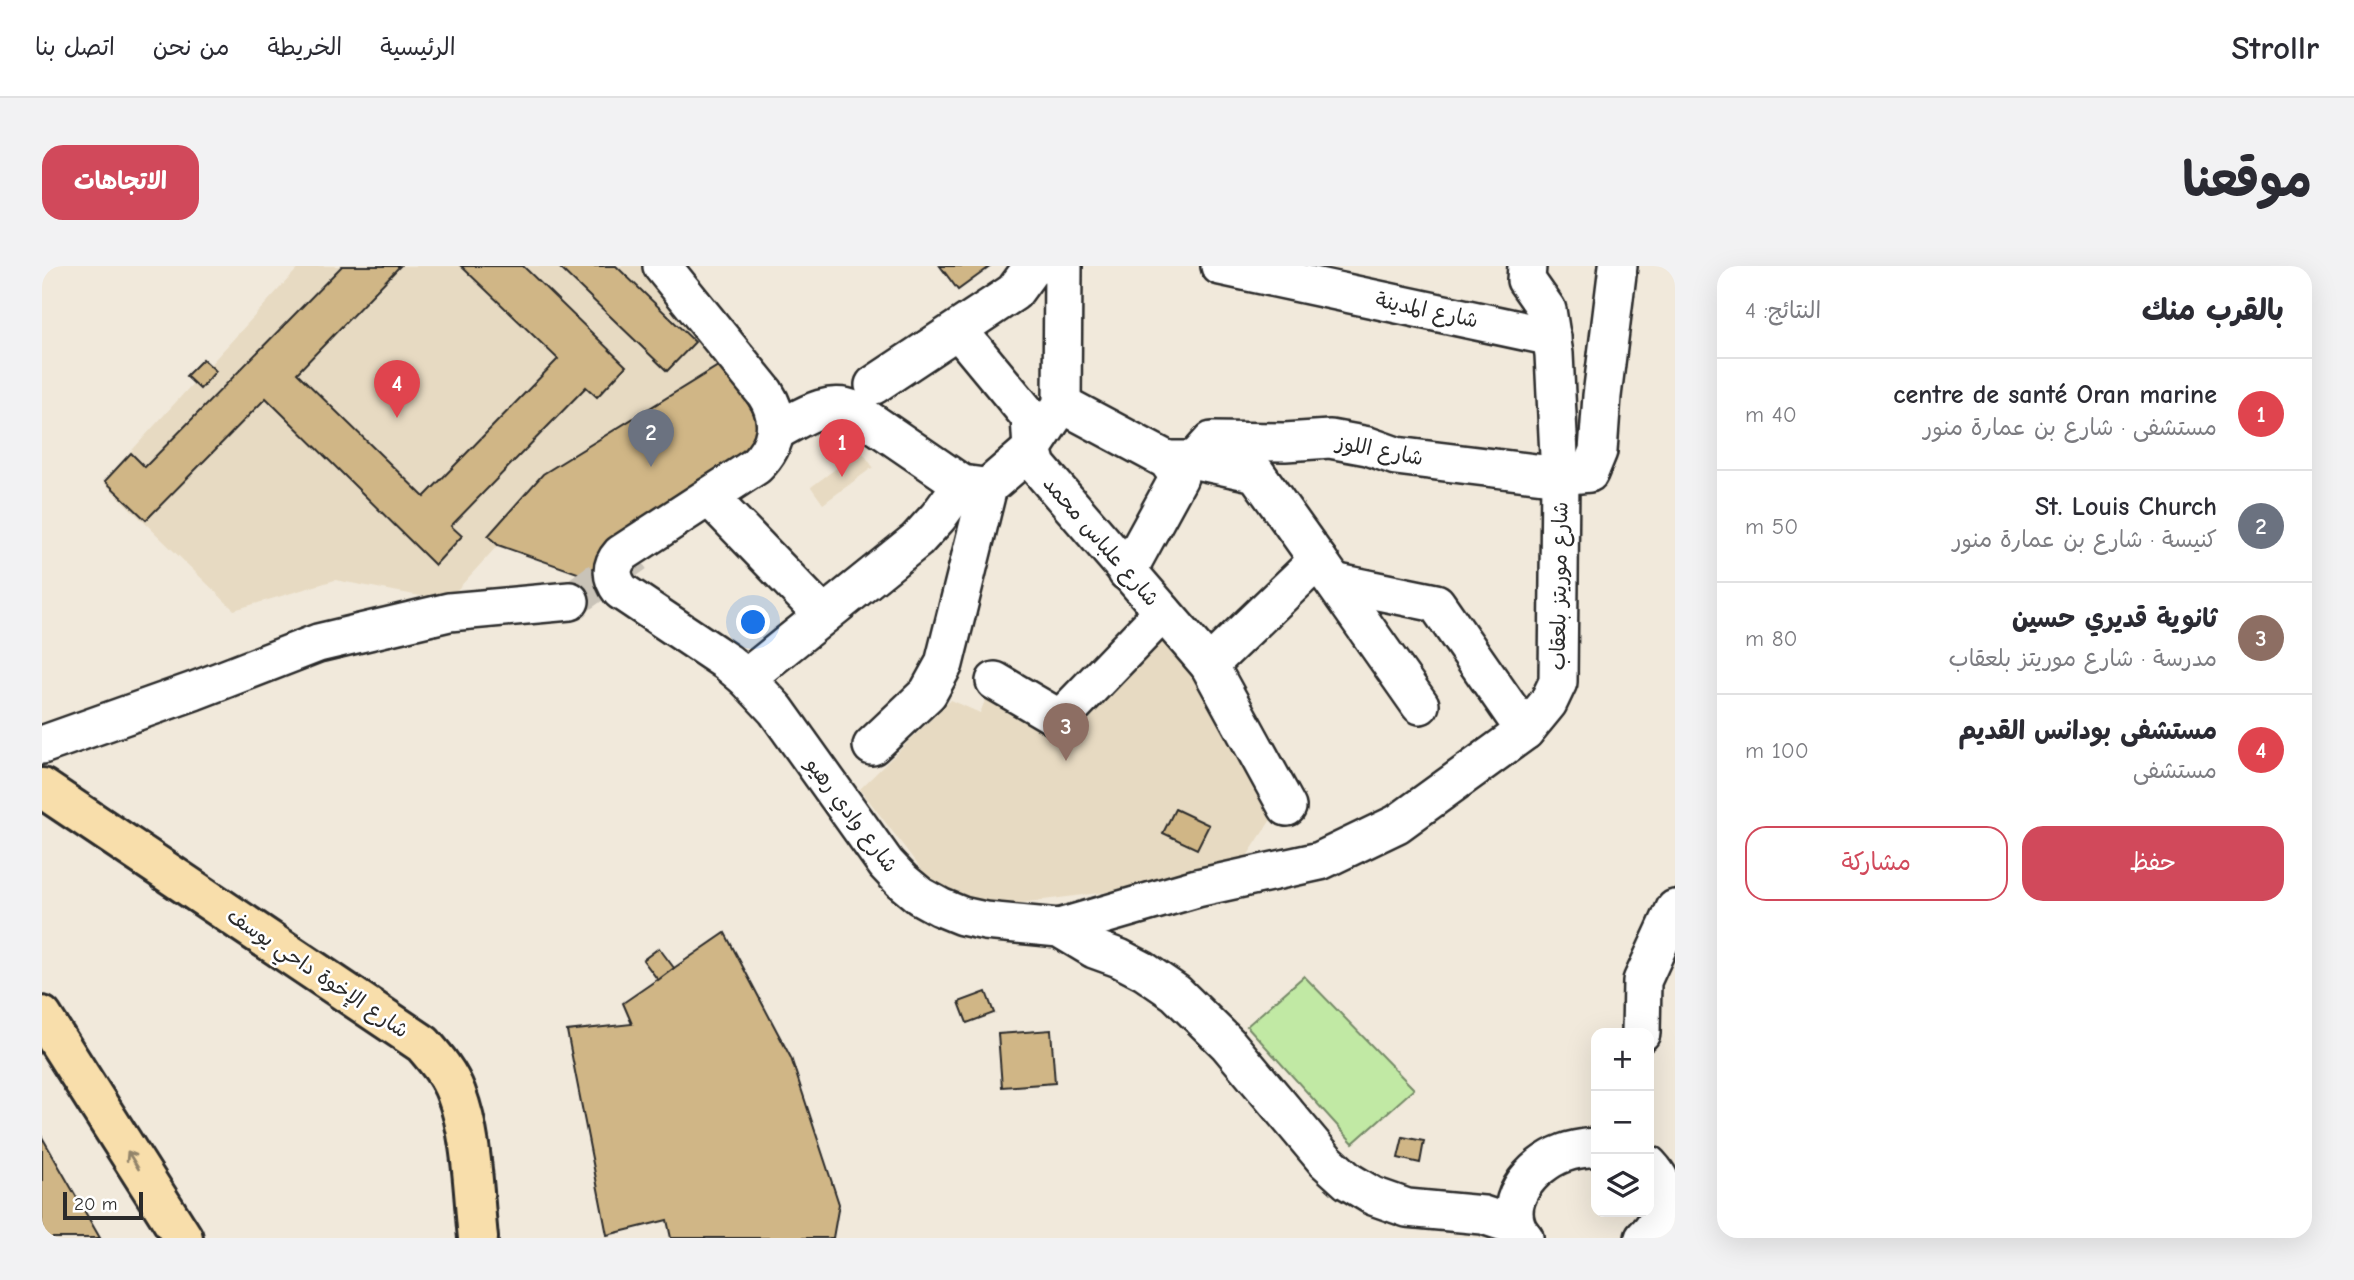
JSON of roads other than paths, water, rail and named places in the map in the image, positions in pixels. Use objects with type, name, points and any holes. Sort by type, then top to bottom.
[{"type":"main road","name":"شارع الإخوة داحي يوسف","points":[[42,788],[423,1044],[442,1067],[456,1093],[469,1147],[478,1238]]},
{"type":"main road","points":[[42,1016],[183,1238]]},
{"type":"street","points":[[662,266],[765,393],[776,415],[773,444],[766,456],[709,498],[823,615]]},
{"type":"street","points":[[874,384],[1014,292],[1033,266]]},
{"type":"street","points":[[746,678],[917,540],[938,517],[975,485],[1031,449],[1062,404],[1063,266]]},
{"type":"street","name":"شارع المدينة","points":[[1220,266],[1552,337]]},
{"type":"street","name":"شارع موريتز بلعقاب","points":[[1059,928],[1197,888],[1320,861],[1397,824],[1525,732],[1548,703],[1558,682],[1560,476],[1548,310],[1526,280],[1527,266]]},
{"type":"street","points":[[1560,476],[1589,473],[1598,450],[1618,266]]},
{"type":"street","name":"شارع علباس محمد","points":[[957,330],[1030,417],[1031,449],[1037,466],[1209,665],[1287,807]]},
{"type":"street","points":[[1062,404],[1181,460],[1256,474],[1420,705]]},
{"type":"street","points":[[776,431],[827,406],[844,406],[975,485]]},
{"type":"street","name":"شارع اللوز","points":[[1181,460],[1212,441],[1285,442],[1330,439],[1367,446],[1396,456],[1560,476]]},
{"type":"street","points":[[1127,572],[1179,477],[1181,460]]},
{"type":"street","points":[[872,746],[928,692],[944,664],[975,485]]},
{"type":"street","name":"شارع وادي رهيو","points":[[709,498],[621,554],[613,568],[615,584],[621,591],[727,662],[746,678],[776,710],[886,864],[911,889],[940,907],[962,916],[985,921],[1059,928],[1094,949],[1144,971],[1176,993],[1227,1044],[1326,1161],[1348,1181],[1373,1196],[1407,1208],[1483,1215],[1510,1224],[1524,1238]]},
{"type":"street","points":[[1209,665],[1326,571]]},
{"type":"street","points":[[1326,571],[1436,603],[1525,732]]},
{"type":"street","points":[[42,745],[318,643],[449,612],[570,601]]},
{"type":"street","name":"شارع علباس محمد","points":[[995,681],[1060,719],[1163,612]]},
{"type":"street","points":[[1641,1028],[1642,981],[1675,909]]},
{"type":"street","points":[[1524,1238],[1515,1222],[1514,1208],[1517,1195],[1524,1184],[1541,1166],[1563,1153],[1591,1148]]},
{"type":"street","points":[[1657,1232],[1665,1196],[1660,1174]]},
{"type":"street","name":"شارع وادي رهيو","points":[[1407,1208],[1480,1198],[1524,1184]]},
{"type":"tunnel","points":[[570,601],[636,554]]},
{"type":"place","name":"مستشفى بودانس القديم","points":[[397,418]]},
{"type":"place","name":"St. Louis Church","points":[[651,467]]},
{"type":"place","name":"centre de santé Oran marine","points":[[842,477]]},
{"type":"place","name":"ثانوية قديري حسين","points":[[1066,761]]}]
